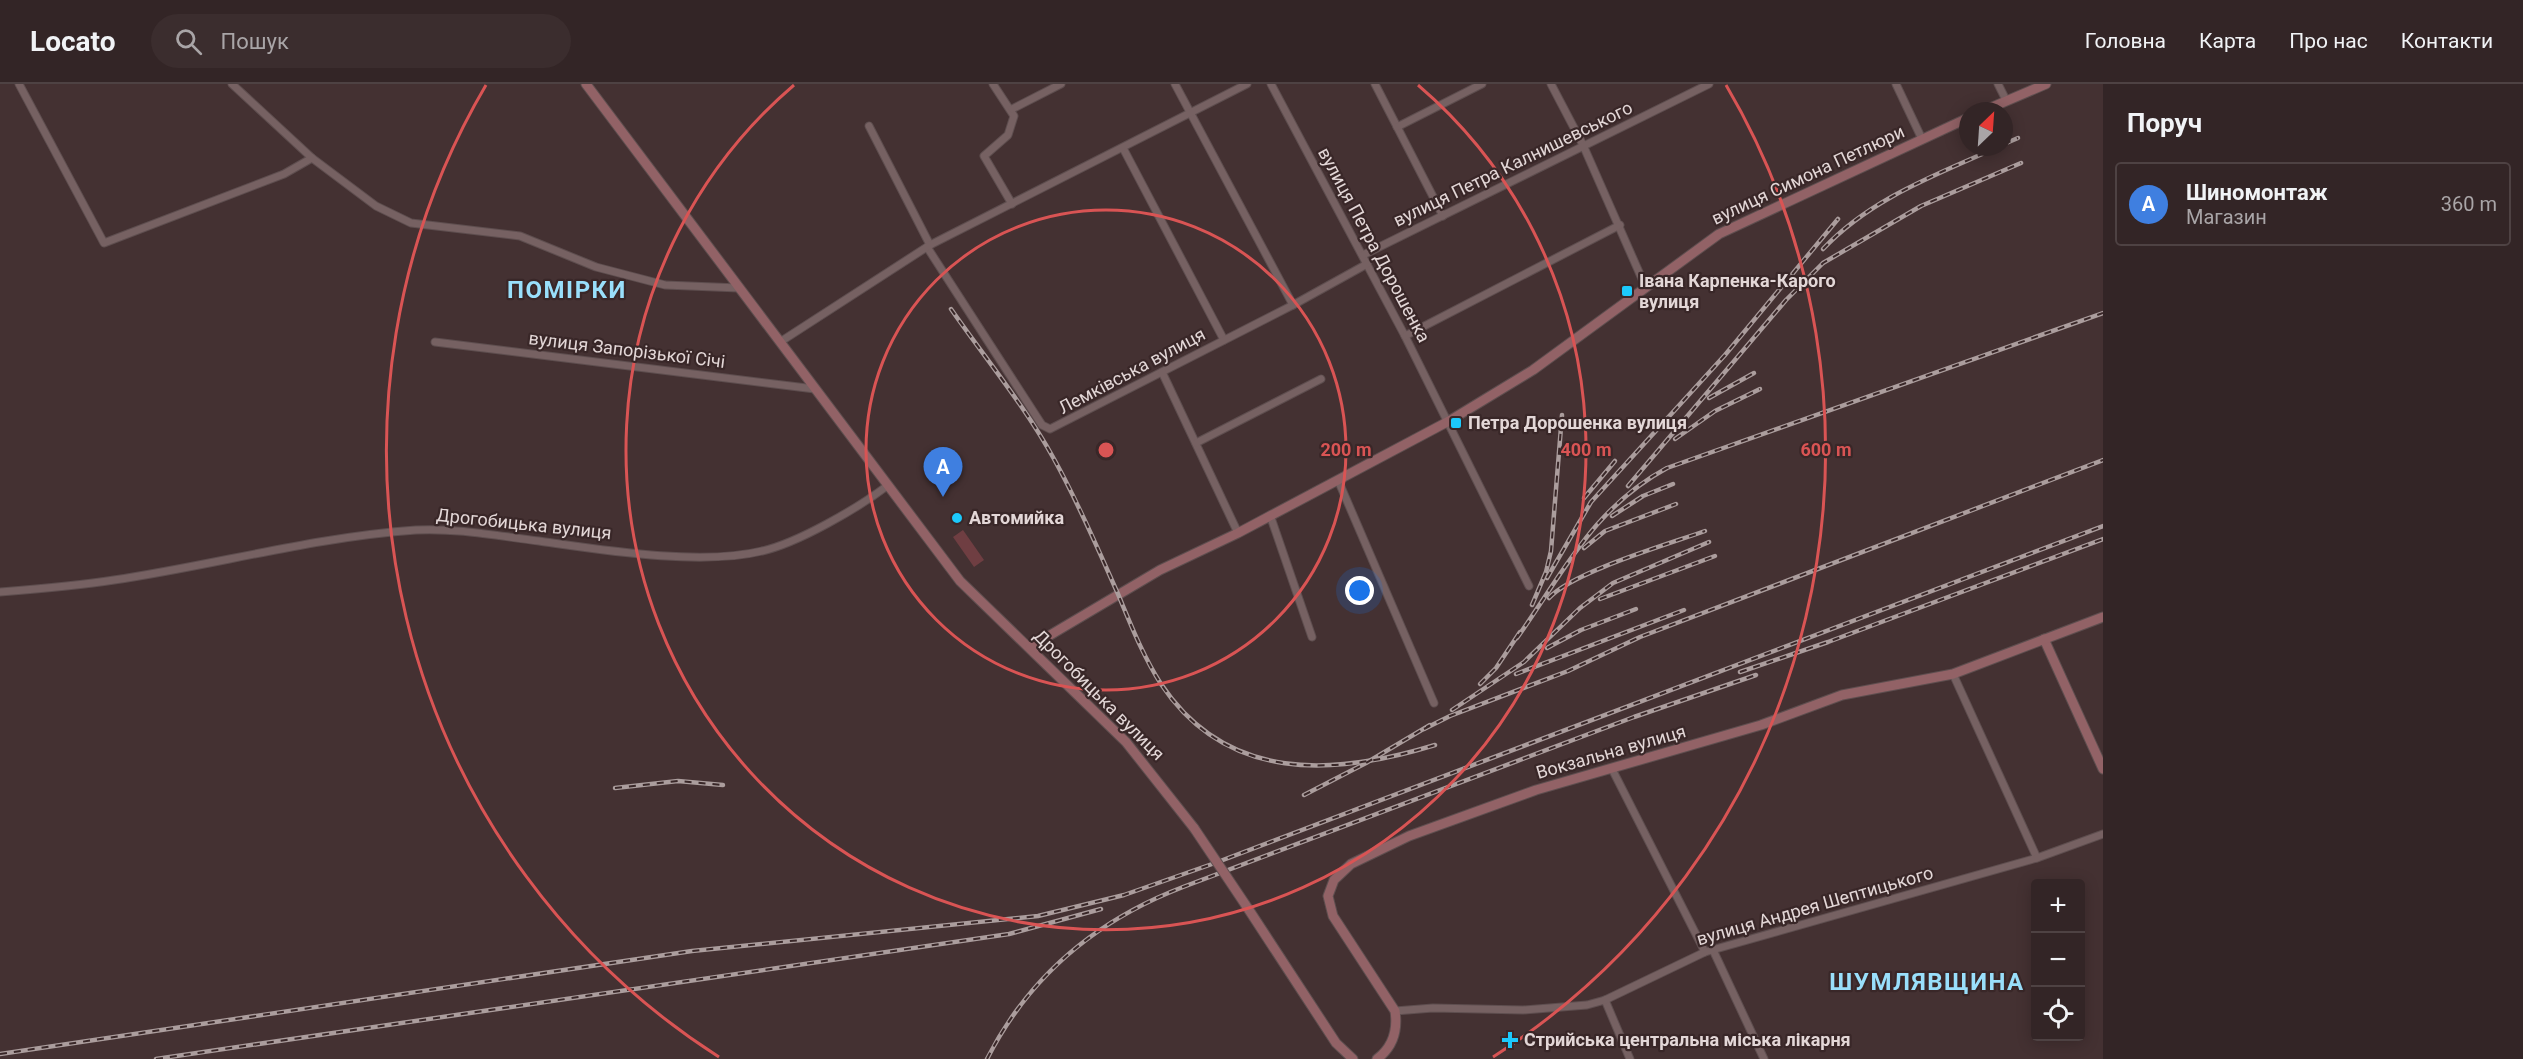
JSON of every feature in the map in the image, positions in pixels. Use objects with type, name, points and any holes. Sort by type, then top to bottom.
[{"type":"main road","name":"Дрогобицька вулиця","points":[[586,84],[960,581],[1126,742],[1194,828],[1336,1043],[1355,1059]]},
{"type":"main road","points":[[2002,102],[2046,84]]},
{"type":"main road","name":"вулиця Симона Петлюри","points":[[1030,647],[1160,570],[1238,533],[1449,421],[1533,370],[1719,234],[1959,122]]},
{"type":"main road","name":"Вокзальна вулиця","points":[[1395,1011],[1333,916],[1328,896],[1334,880],[1352,864],[1409,836],[1536,790],[1761,725],[1842,695],[1953,675],[2103,617]]},
{"type":"main road","points":[[2044,639],[2103,769]]},
{"type":"main road","points":[[1377,1059],[1394,1038],[1397,1026],[1395,1011]]},
{"type":"main road","points":[[1355,1059],[1364,1059]]},
{"type":"street","points":[[19,84],[104,243],[284,174],[312,158]]},
{"type":"street","points":[[232,84],[312,158],[376,206],[411,223],[520,236],[596,267],[665,285],[739,288]]},
{"type":"street","points":[[993,84],[1012,109],[1013,125],[1008,135],[984,156],[1012,204]]},
{"type":"street","points":[[1012,109],[1061,84]]},
{"type":"street","points":[[1175,84],[1293,305]]},
{"type":"street","points":[[780,342],[928,246],[1247,84]]},
{"type":"street","name":"вулиця Петра Дорошенка","points":[[1272,84],[1449,421],[1529,586]]},
{"type":"street","points":[[1375,84],[1443,216]]},
{"type":"street","points":[[1396,127],[1482,84]]},
{"type":"street","points":[[1551,84],[1583,145],[1646,288]]},
{"type":"street","name":"вулиця Петра Калнишевського","points":[[1363,255],[1709,84]]},
{"type":"street","points":[[1896,84],[1922,139]]},
{"type":"street","points":[[1998,84],[2006,100]]},
{"type":"street","points":[[868,126],[928,246]]},
{"type":"street","name":"Лемківська вулиця","points":[[1123,148],[1224,340]]},
{"type":"street","points":[[1405,336],[1620,225]]},
{"type":"street","name":"Лемківська вулиця","points":[[928,246],[1046,428],[1055,428],[1293,305],[1367,264]]},
{"type":"street","name":"вулиця Запорізької Січі","points":[[435,342],[815,389]]},
{"type":"street","points":[[1162,372],[1238,533]]},
{"type":"street","points":[[1196,443],[1321,379]]},
{"type":"street","points":[[1338,480],[1434,703]]},
{"type":"street","name":"Дрогобицька вулиця","points":[[0,592],[114,580],[357,536],[419,530],[476,532],[539,542],[682,557],[738,555],[763,551],[790,542],[872,498],[887,486]]},
{"type":"street","points":[[1270,515],[1312,637]]},
{"type":"street","points":[[1953,675],[2037,858]]},
{"type":"street","points":[[1612,769],[1764,1059]]},
{"type":"street","name":"вулиця Андрея Шептицького","points":[[1395,1011],[1432,1008],[1523,1010],[1570,1007],[1605,1000],[1709,951],[2037,858],[2103,834]]},
{"type":"street","points":[[1605,1000],[1630,1059]]},
{"type":"shaded area","points":[[963,530],[984,560],[974,567],[953,537]]},
{"type":"railway","points":[[2013,140],[2018,138]]},
{"type":"railway","points":[[1823,249],[1862,215],[1883,202],[1905,189],[1978,156]]},
{"type":"railway","points":[[1628,486],[1786,300],[1823,263],[1921,206],[2021,163]]},
{"type":"railway","points":[[1547,578],[1591,502],[1725,355],[1838,219]]},
{"type":"railway","points":[[951,309],[1043,439],[1080,509],[1149,662],[1161,684],[1188,716],[1217,740],[1250,755],[1285,763],[1321,765],[1359,762],[1435,745]]},
{"type":"railway","points":[[1517,638],[1599,522],[1641,484],[1667,468],[2103,313]]},
{"type":"railway","points":[[1709,398],[1754,373]]},
{"type":"railway","points":[[1675,439],[1715,411],[1760,389]]},
{"type":"railway","points":[[1532,605],[1546,572],[1551,551],[1562,415]]},
{"type":"railway","points":[[1424,729],[1450,716],[1568,671],[1640,637],[2103,460]]},
{"type":"railway","points":[[1584,498],[1615,461]]},
{"type":"railway","points":[[1612,516],[1643,496],[1673,484]]},
{"type":"railway","points":[[1584,548],[1605,531],[1676,504]]},
{"type":"railway","points":[[0,1054],[692,951],[1038,916],[1124,895],[1215,863],[2103,526]]},
{"type":"railway","points":[[1549,598],[1578,578],[1705,531]]},
{"type":"railway","points":[[1740,672],[1828,642],[2103,539]]},
{"type":"railway","points":[[1452,710],[1524,662],[1580,608],[1613,583],[1709,542]]},
{"type":"railway","points":[[1600,599],[1715,556]]},
{"type":"railway","points":[[1547,648],[1581,630],[1636,609]]},
{"type":"railway","points":[[1516,674],[1684,610]]},
{"type":"railway","points":[[1480,684],[1496,668],[1520,632]]},
{"type":"railway","points":[[987,1059],[1023,1002],[1068,954],[1094,934],[1152,900],[1634,717],[1756,675]]},
{"type":"railway","points":[[1304,795],[1366,763],[1430,725]]},
{"type":"railway","points":[[615,788],[678,781],[723,785]]},
{"type":"railway","points":[[156,1059],[1009,934],[1101,909]]},
{"type":"place","name":"Івана Карпенка-Карого вулиця","points":[[1627,291]]},
{"type":"place","name":"Петра Дорошенка вулиця","points":[[1456,423]]},
{"type":"place","name":"Шиномонтаж","points":[[943,497]]},
{"type":"place","name":"Автомийка","points":[[957,518]]},
{"type":"place","name":"Стрийська центральна міська лікарня","points":[[1510,1040]]},
{"type":"district","name":"ПОМІРКИ","points":[[567,290]]},
{"type":"district","name":"ШУМЛЯВЩИНА","points":[[1927,982]]}]
